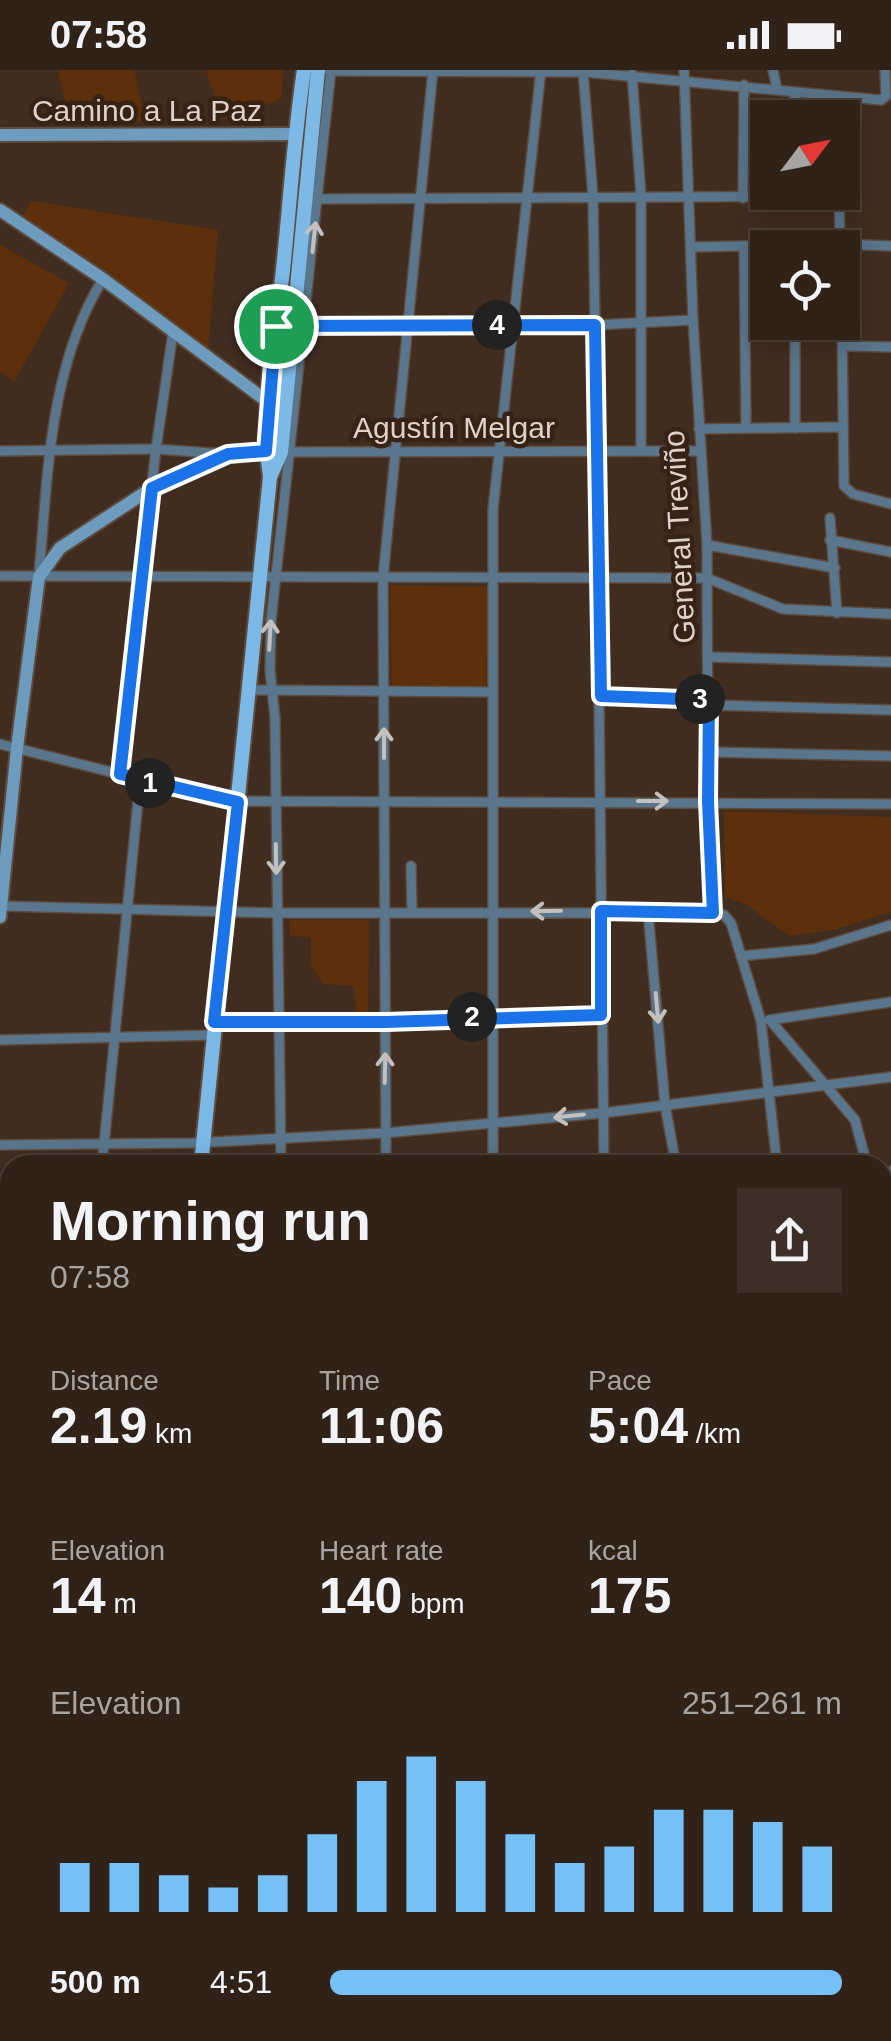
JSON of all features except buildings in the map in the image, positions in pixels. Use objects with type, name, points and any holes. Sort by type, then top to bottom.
[{"type":"main road","points":[[279,452],[268,402],[294,134],[304,70]]},
{"type":"main road","points":[[202,1155],[250,690],[268,577],[270,477],[279,452],[288,369],[299,326],[312,200],[309,149],[320,70]]},
{"type":"main road","points":[[294,134],[312,118]]},
{"type":"main road","points":[[294,134],[309,149]]},
{"type":"main road","points":[[288,369],[291,399],[296,403]]},
{"type":"street","points":[[320,70],[631,73],[685,76],[795,94],[888,100],[885,70]]},
{"type":"street","points":[[330,70],[312,200],[750,198]]},
{"type":"street","points":[[386,1155],[383,578],[433,70]]},
{"type":"street","points":[[773,70],[778,90]]},
{"type":"street","points":[[584,71],[593,197],[600,579],[604,1155]]},
{"type":"street","points":[[493,1155],[491,578],[498,452],[541,72]]},
{"type":"street","points":[[631,73],[641,196],[641,451]]},
{"type":"street","name":"General Treviño","points":[[685,76],[699,429],[708,545],[708,801],[713,913]]},
{"type":"street","points":[[743,198],[744,86]]},
{"type":"street","points":[[795,94],[795,100]]},
{"type":"street","name":"Camino a La Paz","points":[[0,135],[294,134]]},
{"type":"street","points":[[0,210],[103,279],[268,402]]},
{"type":"street","points":[[744,246],[746,428]]},
{"type":"street","points":[[692,247],[750,246]]},
{"type":"street","points":[[860,246],[891,246]]},
{"type":"street","points":[[0,917],[50,450],[70,344],[103,279]]},
{"type":"street","points":[[276,326],[595,325],[694,320]]},
{"type":"street","points":[[281,1155],[276,718],[268,577],[279,452],[296,403],[299,326]]},
{"type":"street","points":[[120,774],[140,578],[173,332]]},
{"type":"street","points":[[795,340],[795,428]]},
{"type":"street","points":[[843,340],[844,486],[852,494],[891,504]]},
{"type":"street","points":[[843,346],[891,347]]},
{"type":"street","points":[[699,429],[843,427]]},
{"type":"street","points":[[0,451],[279,452]]},
{"type":"street","name":"Agustín Melgar","points":[[279,452],[701,451]]},
{"type":"street","points":[[39,577],[60,548],[87,527],[152,488],[228,454]]},
{"type":"street","points":[[830,518],[837,613]]},
{"type":"street","points":[[830,540],[891,552]]},
{"type":"street","points":[[708,545],[835,568]]},
{"type":"street","points":[[0,576],[707,578],[776,608],[891,614]]},
{"type":"street","points":[[709,657],[891,662]]},
{"type":"street","points":[[250,690],[491,692]]},
{"type":"street","points":[[601,696],[891,710]]},
{"type":"street","points":[[0,744],[238,802],[601,800],[891,804]]},
{"type":"street","points":[[709,752],[891,756]]},
{"type":"street","points":[[103,1155],[140,781]]},
{"type":"street","points":[[411,866],[412,911]]},
{"type":"street","points":[[1,906],[126,911],[648,911],[724,915],[731,923],[766,1021],[776,1155]]},
{"type":"street","points":[[648,911],[665,1104],[674,1155]]},
{"type":"street","points":[[741,956],[814,949],[891,925]]},
{"type":"street","points":[[766,1021],[891,1002]]},
{"type":"street","points":[[0,1040],[116,1036],[278,1022],[601,1015]]},
{"type":"street","points":[[766,1021],[857,1124],[865,1155]]},
{"type":"street","points":[[0,1145],[385,1134],[891,1077]]},
{"type":"shaded area","points":[[58,70],[134,70],[146,122],[80,126],[66,105]]},
{"type":"shaded area","points":[[206,70],[283,70],[281,99],[222,120]]},
{"type":"shaded area","points":[[31,201],[218,230],[208,350],[21,218]]},
{"type":"shaded area","points":[[0,245],[69,283],[14,382],[0,370]]},
{"type":"shaded area","points":[[390,585],[489,587],[486,688],[392,689]]},
{"type":"shaded area","points":[[724,811],[891,817],[891,912],[837,929],[790,936],[745,904],[725,897]]},
{"type":"shaded area","points":[[289,920],[369,920],[368,1014],[356,1013],[354,986],[323,984],[311,965],[311,937],[290,936]]},
{"type":"route","points":[[595,325],[601,696],[709,700],[713,913],[601,911],[601,1015],[386,1022],[214,1022],[238,802],[120,774],[152,488],[228,454],[266,451],[276,326],[595,325]]}]
